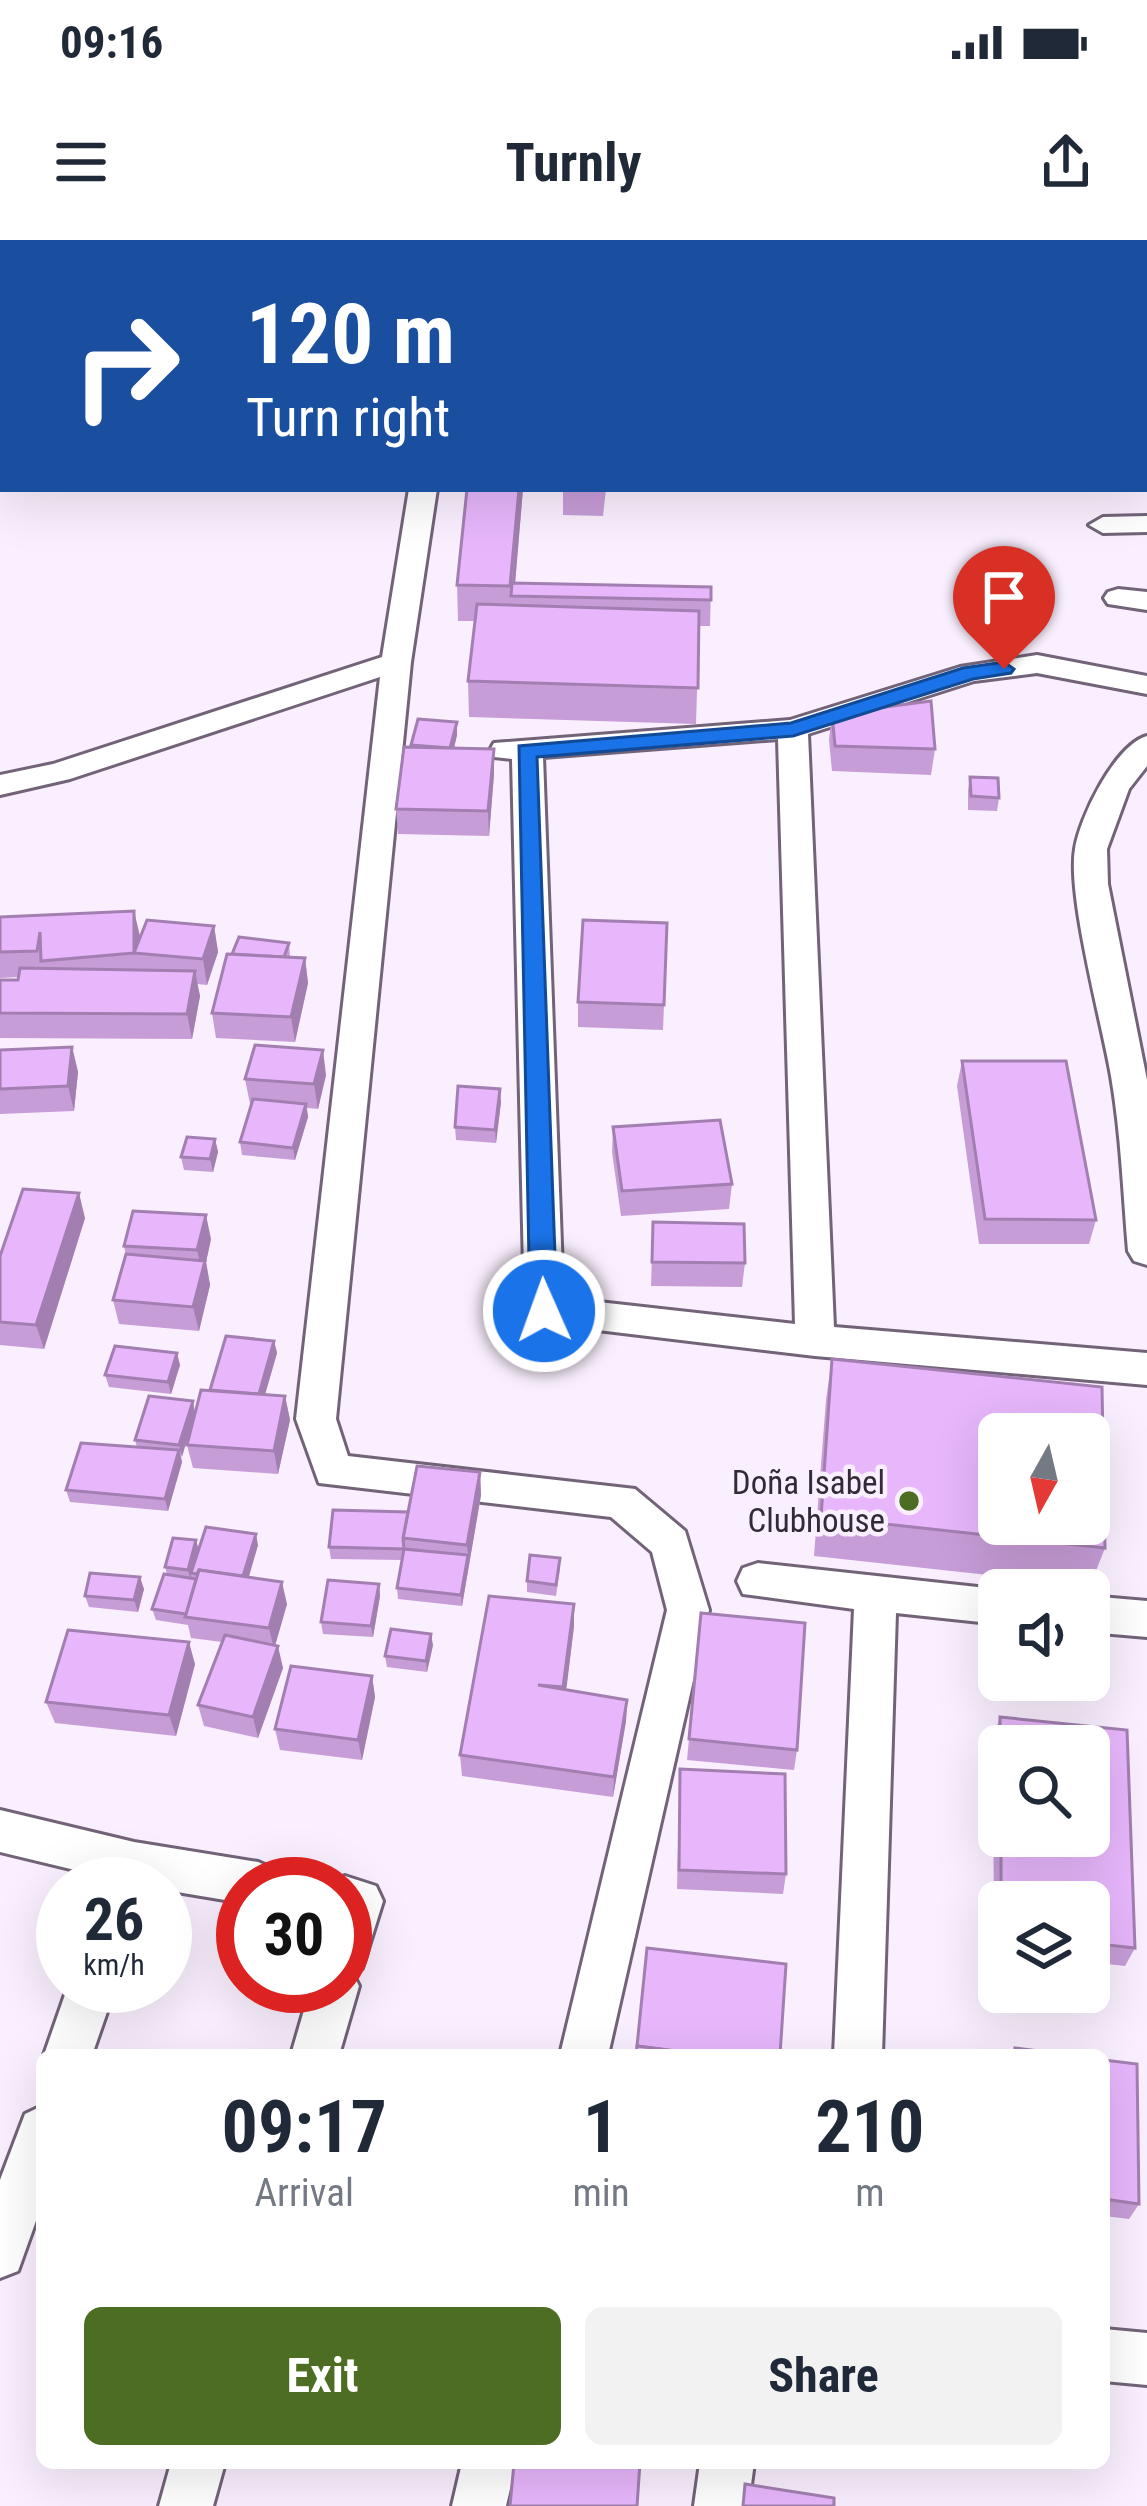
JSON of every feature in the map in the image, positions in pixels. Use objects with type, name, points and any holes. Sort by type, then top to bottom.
[{"type":"street","points":[[423,492],[396,662],[316,1418],[333,1472],[621,1501],[670,1544],[688,1610],[585,2049]]},
{"type":"street","points":[[1103,525],[1147,524]]},
{"type":"street","points":[[0,785],[59,772],[396,662]]},
{"type":"street","points":[[470,750],[526,751],[793,729],[970,673],[1037,664],[1147,685]]},
{"type":"street","points":[[793,729],[815,1341]]},
{"type":"street","points":[[1147,746],[1114,786],[1091,849],[1092,884],[1130,1083],[1147,1251]]},
{"type":"street","points":[[526,751],[544,1311],[1147,1370]]},
{"type":"street","points":[[0,803],[59,772]]},
{"type":"street","points":[[758,1581],[978,1604]]},
{"type":"street","points":[[858,2049],[876,1596]]},
{"type":"street","points":[[1110,1615],[1147,1618]]},
{"type":"street","points":[[0,1832],[78,1857]]},
{"type":"street","points":[[70,2049],[83,2013]]},
{"type":"street","points":[[318,2049],[328,2013]]},
{"type":"street","points":[[0,2253],[36,2148]]},
{"type":"street","points":[[1110,2356],[1147,2359]]},
{"type":"street","points":[[186,2506],[196,2469]]},
{"type":"street","points":[[479,2506],[488,2469]]},
{"type":"street","points":[[721,2506],[726,2469]]},
{"type":"building","points":[[467,492],[519,492],[510,586],[457,585]]},
{"type":"building","points":[[512,583],[711,587],[711,600],[511,596]]},
{"type":"building","points":[[477,604],[699,611],[698,688],[468,681]]},
{"type":"building","points":[[931,701],[935,749],[835,746],[832,714]]},
{"type":"building","points":[[418,719],[457,722],[450,748],[411,745]]},
{"type":"building","points":[[404,747],[494,749],[488,811],[396,809]]},
{"type":"building","points":[[970,777],[998,778],[999,798],[971,796]]},
{"type":"building","points":[[134,911],[134,953],[41,961],[40,932],[37,951],[0,952],[0,917]]},
{"type":"building","points":[[147,920],[214,926],[203,959],[134,953]]},
{"type":"building","points":[[583,920],[667,923],[664,1005],[578,1002]]},
{"type":"building","points":[[239,937],[289,943],[284,957],[232,954]]},
{"type":"building","points":[[227,954],[305,958],[291,1017],[212,1013]]},
{"type":"building","points":[[20,968],[195,971],[187,1014],[0,1013],[0,980],[18,980]]},
{"type":"building","points":[[255,1045],[323,1050],[314,1084],[245,1079]]},
{"type":"building","points":[[72,1047],[68,1086],[0,1089],[0,1050]]},
{"type":"building","points":[[962,1061],[1066,1061],[1096,1220],[985,1219]]},
{"type":"building","points":[[458,1086],[500,1089],[495,1130],[455,1127]]},
{"type":"building","points":[[253,1099],[306,1104],[293,1148],[240,1142]]},
{"type":"building","points":[[720,1120],[732,1184],[622,1191],[613,1127]]},
{"type":"building","points":[[187,1137],[215,1139],[210,1159],[181,1157]]},
{"type":"building","points":[[23,1189],[79,1193],[36,1325],[0,1322],[0,1256]]},
{"type":"building","points":[[133,1211],[206,1215],[197,1250],[124,1246]]},
{"type":"building","points":[[653,1222],[744,1224],[745,1263],[652,1262]]},
{"type":"building","points":[[126,1254],[205,1261],[193,1307],[113,1300]]},
{"type":"building","points":[[226,1336],[274,1341],[259,1394],[210,1390]]},
{"type":"building","points":[[115,1346],[177,1353],[168,1382],[105,1375]]},
{"type":"building","points":[[832,1359],[1102,1387],[1102,1413],[978,1413],[978,1534],[821,1517]]},
{"type":"building","points":[[201,1390],[285,1396],[274,1451],[187,1445]]},
{"type":"building","points":[[149,1396],[193,1401],[179,1445],[135,1440]]},
{"type":"building","points":[[81,1443],[179,1450],[165,1499],[66,1490]]},
{"type":"building","points":[[417,1466],[480,1472],[467,1545],[403,1538]]},
{"type":"building","points":[[333,1510],[408,1512],[404,1549],[329,1547]]},
{"type":"building","points":[[206,1527],[256,1534],[243,1576],[191,1573]]},
{"type":"building","points":[[173,1538],[196,1540],[188,1570],[165,1567]]},
{"type":"building","points":[[404,1549],[468,1555],[461,1595],[397,1588]]},
{"type":"building","points":[[530,1555],[560,1558],[556,1585],[527,1581]]},
{"type":"building","points":[[199,1570],[282,1582],[269,1628],[185,1617]]},
{"type":"building","points":[[90,1573],[140,1577],[134,1600],[85,1596]]},
{"type":"building","points":[[164,1574],[196,1579],[186,1614],[152,1609]]},
{"type":"building","points":[[328,1580],[379,1584],[371,1626],[321,1622]]},
{"type":"building","points":[[489,1596],[574,1604],[563,1687],[538,1685],[627,1700],[614,1777],[460,1755]]},
{"type":"building","points":[[701,1613],[805,1623],[797,1750],[689,1739]]},
{"type":"building","points":[[391,1629],[431,1634],[426,1661],[385,1656]]},
{"type":"building","points":[[68,1630],[189,1642],[169,1715],[46,1702]]},
{"type":"building","points":[[225,1635],[278,1646],[253,1717],[198,1705]]},
{"type":"building","points":[[291,1666],[372,1676],[358,1740],[275,1729]]},
{"type":"building","points":[[1000,1717],[1078,1725],[1000,1725]]},
{"type":"building","points":[[1110,1728],[1127,1730],[1135,1948],[1110,1945],[1110,1881],[1001,1881],[1001,1857],[1110,1857]]},
{"type":"building","points":[[680,1769],[785,1774],[786,1874],[679,1870]]},
{"type":"building","points":[[647,1948],[786,1964],[780,2049],[637,2046]]},
{"type":"building","points":[[1110,2061],[1137,2064],[1139,2204],[1110,2200]]},
{"type":"building","points":[[513,2469],[640,2469],[637,2506],[510,2506]]},
{"type":"building","points":[[745,2484],[834,2498],[834,2506],[743,2506]]},
{"type":"place","name":"Doña Isabel Clubhouse","points":[[909,1501]]},
{"type":"route","points":[[544,1311],[526,751],[793,729],[970,673],[1004,669]]}]
